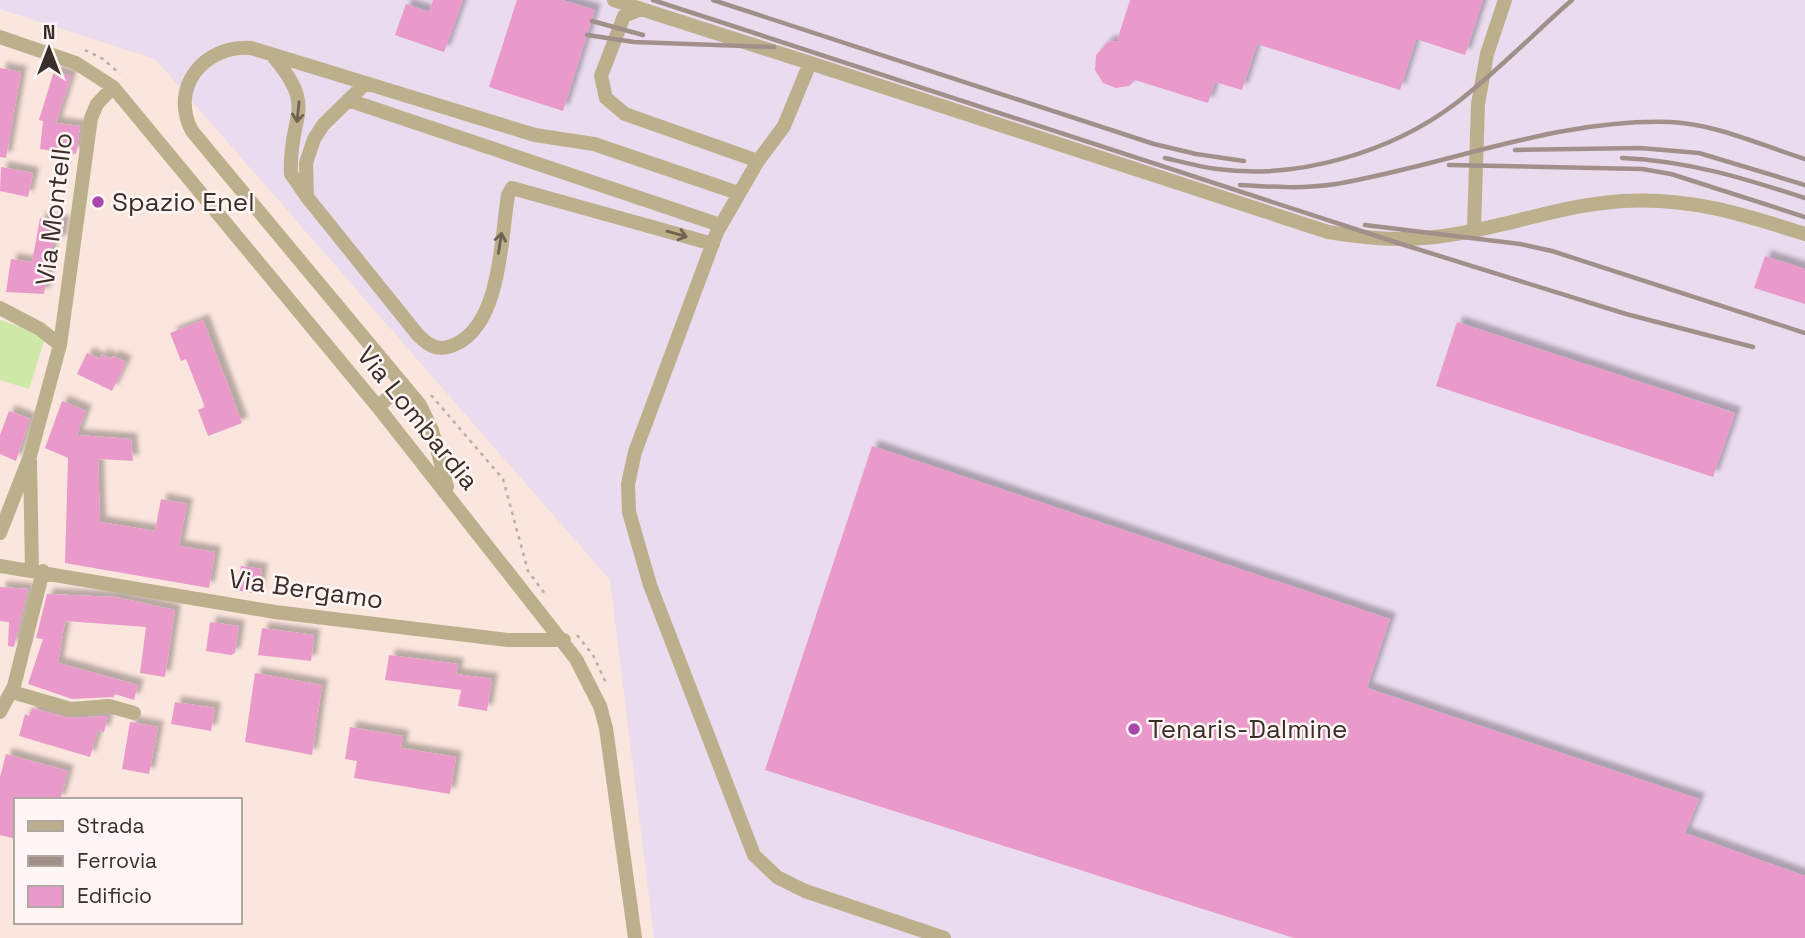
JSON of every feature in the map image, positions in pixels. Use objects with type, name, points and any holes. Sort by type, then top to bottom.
[{"type":"street","points":[[614,0],[1328,232],[1367,239],[1425,238],[1620,201],[1668,200],[1720,206],[1805,234]]},
{"type":"street","points":[[1474,228],[1478,104],[1487,54],[1505,0]]},
{"type":"street","points":[[640,9],[624,16],[618,29],[601,76],[606,98],[630,116],[758,161]]},
{"type":"street","name":"Via Lombardia","points":[[0,37],[76,62],[113,87],[450,495],[564,640],[590,684],[606,728],[635,938]]},
{"type":"street","points":[[450,495],[428,422],[403,384],[187,121],[184,111],[185,90],[203,62],[221,51],[241,47],[270,53],[550,139],[594,144],[738,193]]},
{"type":"street","points":[[270,53],[298,90],[299,109],[291,174],[430,345],[446,348],[465,339],[480,324],[487,309],[508,195],[515,187],[713,244]]},
{"type":"street","points":[[810,63],[784,127],[758,161],[719,225],[638,443],[629,477],[630,520],[650,585],[746,841],[759,862],[777,877],[816,895],[944,938]]},
{"type":"street","points":[[307,197],[306,171],[311,147],[323,125],[366,83]]},
{"type":"street","name":"Via Montello","points":[[30,456],[60,345],[91,118],[97,104],[113,87]]},
{"type":"street","points":[[348,100],[719,225]]},
{"type":"street","points":[[0,308],[40,329],[60,345]]},
{"type":"street","points":[[378,407],[403,384]]},
{"type":"street","points":[[0,533],[30,456]]},
{"type":"street","points":[[0,712],[12,692],[38,570],[30,456]]},
{"type":"street","points":[[11,505],[32,510]]},
{"type":"street","name":"Via Bergamo","points":[[0,566],[38,570],[275,612],[499,640],[564,640]]},
{"type":"street","points":[[12,692],[71,709],[109,706],[134,713]]},
{"type":"shaded area","name":"Tenaris-Dalmine","points":[[0,0],[1805,0],[1805,938],[654,938],[610,580],[155,59],[0,9]]},
{"type":"green space","points":[[0,320],[46,335],[29,389],[0,380]]},
{"type":"building","points":[[433,0],[463,0],[444,52],[395,35],[406,4],[429,12]]},
{"type":"building","points":[[517,0],[562,0],[595,10],[563,111],[489,87]]},
{"type":"building","points":[[1130,0],[1483,0],[1465,55],[1416,39],[1400,90],[1257,44],[1242,90],[1215,82],[1208,103],[1135,80],[1129,86],[1116,88],[1103,83],[1095,70],[1096,55],[1108,42],[1117,41]]},
{"type":"building","points":[[0,68],[21,72],[6,158],[0,157]]},
{"type":"building","points":[[54,71],[71,76],[56,123],[80,126],[76,154],[40,149],[43,121],[39,120]]},
{"type":"building","points":[[1,167],[33,173],[28,197],[0,191]]},
{"type":"building","points":[[40,218],[64,222],[61,242],[55,241],[51,249],[44,294],[6,292],[11,259],[32,262]]},
{"type":"building","points":[[1765,256],[1805,269],[1805,304],[1754,288]]},
{"type":"building","points":[[203,320],[242,423],[208,436],[198,410],[205,407],[186,359],[181,361],[170,333]]},
{"type":"building","points":[[1457,322],[1735,413],[1713,477],[1436,386]]},
{"type":"building","points":[[87,353],[100,359],[102,354],[111,359],[113,356],[126,362],[112,391],[77,374]]},
{"type":"building","points":[[62,401],[86,411],[77,435],[131,439],[133,461],[98,459],[100,522],[155,531],[161,499],[187,504],[179,546],[215,552],[209,588],[65,563],[68,458],[45,448]]},
{"type":"building","points":[[9,411],[30,419],[16,461],[0,454],[0,435]]},
{"type":"building","name":"Tenaris-Dalmine","points":[[872,446],[1390,619],[1367,688],[1699,799],[1685,833],[1805,876],[1805,938],[1294,938],[765,770]]},
{"type":"building","points":[[241,566],[262,569],[258,594],[236,590]]},
{"type":"building","points":[[0,587],[28,589],[14,647],[8,646],[9,622],[0,621]]},
{"type":"building","points":[[47,594],[115,597],[175,610],[165,677],[140,673],[146,627],[65,621],[58,663],[138,685],[134,700],[115,694],[114,697],[72,699],[28,684],[43,639],[36,638]]},
{"type":"building","points":[[210,622],[239,626],[235,653],[231,655],[206,651]]},
{"type":"building","points":[[262,628],[314,635],[311,661],[258,655]]},
{"type":"building","points":[[389,655],[458,664],[456,674],[492,679],[487,711],[458,706],[461,690],[385,680]]},
{"type":"building","points":[[255,673],[322,685],[312,755],[245,742]]},
{"type":"building","points":[[175,702],[215,708],[211,731],[171,724]]},
{"type":"building","points":[[32,708],[69,718],[108,716],[104,732],[98,730],[90,757],[19,736],[25,714],[29,716]]},
{"type":"building","points":[[130,722],[158,727],[149,774],[122,769]]},
{"type":"building","points":[[350,727],[403,736],[401,748],[456,757],[450,794],[354,778],[357,761],[345,759]]},
{"type":"building","points":[[6,754],[68,771],[61,798],[14,798],[14,838],[0,835],[0,777]]},
{"type":"railway","points":[[653,0],[1398,243],[1626,314],[1753,347]]},
{"type":"railway","points":[[713,0],[1154,144],[1244,161]]},
{"type":"railway","points":[[1165,158],[1217,169],[1279,170],[1311,166],[1373,149],[1430,121],[1455,104],[1572,0]]},
{"type":"railway","points":[[592,21],[643,35]]},
{"type":"railway","points":[[587,35],[634,42],[774,47]]},
{"type":"railway","points":[[1240,185],[1324,186],[1378,176],[1544,135],[1628,123],[1671,122],[1705,127],[1805,159]]},
{"type":"railway","points":[[1515,150],[1640,148],[1699,153],[1805,185]]},
{"type":"railway","points":[[1622,158],[1693,167],[1738,177],[1805,198]]},
{"type":"railway","points":[[1449,165],[1642,169],[1671,174],[1805,217]]},
{"type":"railway","points":[[1365,225],[1520,244],[1552,251],[1805,333]]},
{"type":"place","name":"Spazio Enel","points":[[98,202]]},
{"type":"place","name":"Tenaris-Dalmine","points":[[1134,729]]}]
